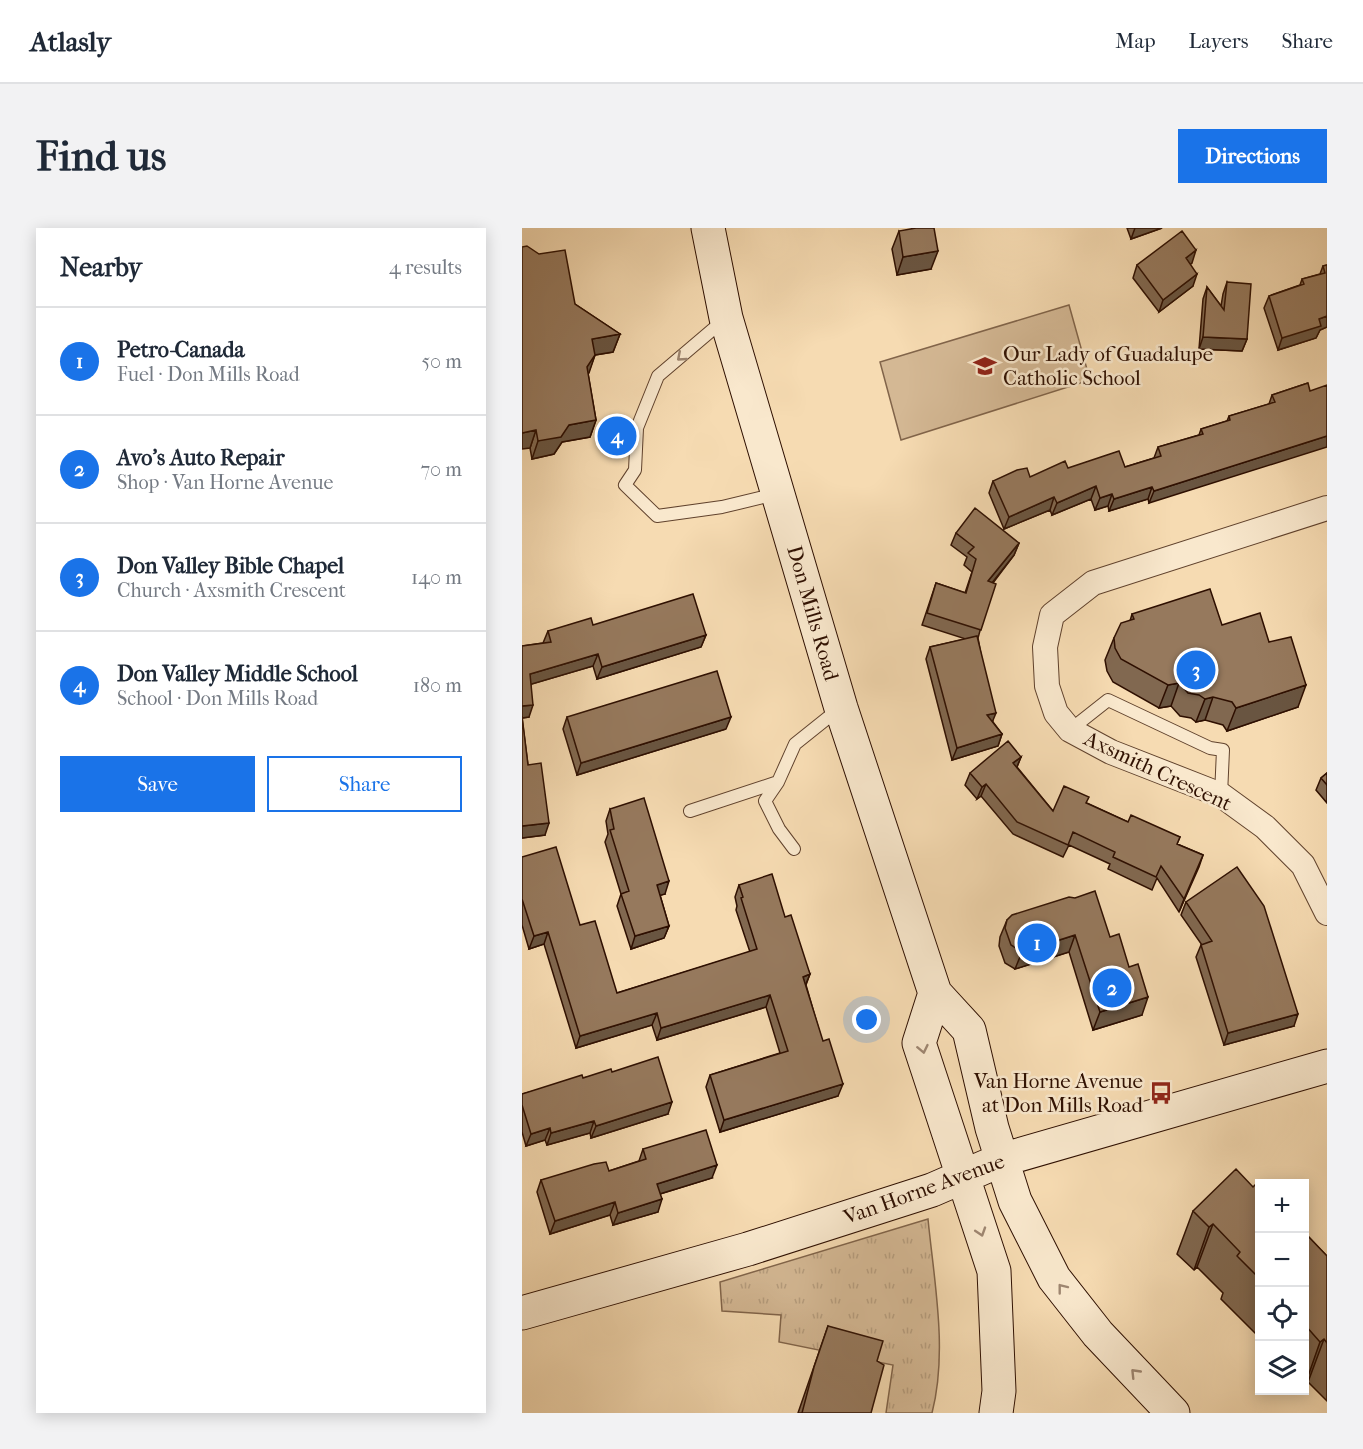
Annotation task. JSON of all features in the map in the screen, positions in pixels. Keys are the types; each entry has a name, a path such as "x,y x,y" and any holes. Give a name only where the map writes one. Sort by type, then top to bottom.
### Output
{"main road":[{"name":"Don Mills Road","path":"708,228 726,318 841,708 935,993 969,1030 1001,1160 1015,1201 1054,1278 1098,1334 1173,1413"},
{"path":"935,993 919,1042 965,1176 994,1272 999,1391 996,1413"},
{"name":"Van Horne Avenue","path":"522,1313 748,1249 932,1190 1001,1160 1327,1066"}],"street":[{"name":"Axsmith Crescent","path":"1327,508 1093,583 1052,615 1045,647 1047,686 1056,713 1070,730 1111,752 1221,795 1265,827 1303,865 1327,913"}],"lane":[{"path":"726,318 658,376 637,428 635,470 625,485 657,516 722,507 778,493"},
{"path":"1070,730 1108,699 1210,748 1223,750 1221,795"},
{"path":"794,849 779,829 765,801 778,782 795,744 841,708"},
{"path":"690,810 778,782"}],"green space":[{"path":"1069,305 1090,380 901,440 880,362"},
{"path":"928,1219 939,1341 937,1389 932,1413 886,1413 893,1365 779,1342 781,1315 722,1311 720,1282"}],"building":[{"path":"934,228 938,251 903,257 899,231"},
{"path":"1182,231 1196,250 1186,258 1197,274 1163,300 1137,265"},
{"path":"527,246 539,254 565,250 575,304 620,334 592,339 595,355 587,367 596,420 569,425 561,437 538,441 536,430 522,433 522,247"},
{"path":"1327,265 1327,316 1319,319 1321,326 1282,338 1269,296 1304,284 1302,279 1325,273 1323,266"},
{"path":"1227,282 1251,284 1247,339 1203,337 1207,287 1224,310"},
{"path":"1308,383 1310,391 1327,385 1327,436 1154,491 1152,487 1114,499 1112,494 1100,498 1096,486 1057,503 1054,497 1009,517 993,481 1017,470 1027,468 1030,477 1065,461 1068,468 1119,451 1125,467 1161,456 1158,447 1203,434 1201,429 1230,420 1229,416 1275,402 1272,395"},
{"path":"975,508 1019,543 988,581 996,584 981,630 927,613 936,583 966,593 976,559 968,553 974,547 956,533"},
{"path":"1210,589 1222,625 1260,613 1269,642 1291,637 1306,685 1236,708 1232,702 1213,697 1205,699 1188,693 1179,683 1168,685 1121,659 1115,648 1114,638 1121,623 1134,619 1132,614"},
{"path":"693,594 706,635 602,667 598,654 530,674 533,705 522,706 522,646 551,642 548,631 591,618 593,625"},
{"path":"977,636 996,713 987,715 1002,734 957,748 930,647"},
{"path":"717,671 731,717 581,763 567,717"},
{"path":"522,716 528,765 541,763 549,823 522,826"},
{"path":"1008,741 1021,757 1013,763 1053,811 1064,786 1089,797 1086,803 1128,822 1131,815 1180,837 1177,844 1203,855 1184,899 1161,866 1156,877 1113,857 1115,852 1073,832 1068,845 1017,822 986,784 982,787 970,773"},
{"path":"1327,773 1327,785 1321,778"},
{"path":"644,798 669,881 657,885 669,926 635,936 621,894 629,891 610,830 614,829 610,809"},
{"path":"556,847 580,925 595,921 617,993 757,949 739,885 772,874 785,917 791,915 810,974 803,977 823,1041 829,1039 843,1084 724,1120 710,1075 788,1051 770,995 661,1028 657,1013 580,1036 548,932 534,936 522,899 522,857"},
{"path":"1237,867 1264,906 1298,1014 1228,1033 1201,945 1212,941 1186,902"},
{"path":"1095,891 1110,937 1119,934 1129,967 1138,964 1148,997 1100,1012 1075,935 1022,952 1011,945 1005,928 1007,920 1012,915"},
{"path":"658,1057 672,1102 596,1126 594,1121 551,1133 550,1128 531,1134 522,1105 522,1094 582,1075 583,1078 611,1069 612,1072"},
{"path":"706,1130 717,1165 657,1184 662,1199 618,1213 615,1202 555,1221 541,1180 606,1162 609,1171 646,1159 643,1149"},
{"path":"1236,1169 1253,1187 1255,1185 1255,1274 1237,1256 1240,1252 1213,1224 1209,1227 1193,1211"},
{"path":"1309,1237 1327,1256 1327,1343 1324,1339 1320,1342 1309,1330"},
{"path":"828,1326 883,1341 877,1361 884,1365 871,1413 802,1413"}],"place":[{"name":"Our Lady of Guadalupe Catholic School","path":"985,366"},
{"name":"Don Valley Middle School","path":"617,436"},
{"name":"Don Valley Bible Chapel","path":"1196,670"},
{"name":"Petro-Canada","path":"1037,943"},
{"name":"Avo's Auto Repair","path":"1112,988"},
{"name":"Van Horne Avenue at Don Mills Road","path":"1161,1093"}]}
